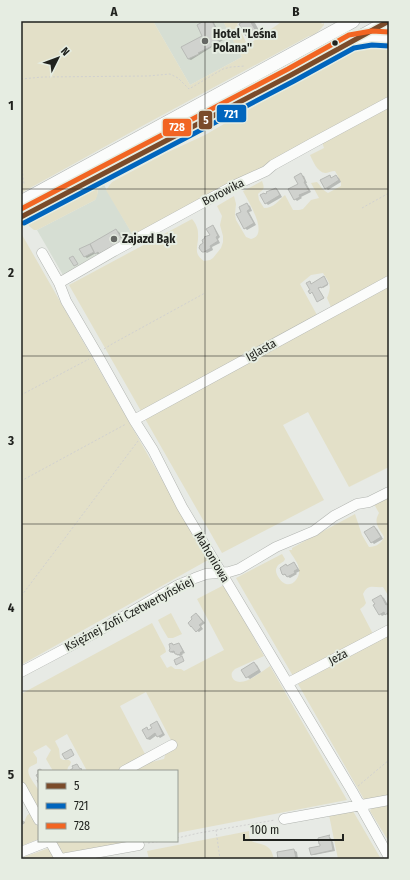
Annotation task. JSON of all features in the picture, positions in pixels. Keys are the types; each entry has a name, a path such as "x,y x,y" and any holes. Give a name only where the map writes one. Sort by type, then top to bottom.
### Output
{"main road":[{"path":"21,202 353,21"},
{"path":"21,217 389,21"},
{"path":"352,42 372,38 389,39"}],"street":[{"name":"Borowika","path":"59,283 236,184 266,170 389,102"},
{"name":"Mahoniowa","path":"42,253 59,283 66,301 98,354 134,420 153,450 182,507 352,791 359,806 389,857"},
{"name":"Iglasta","path":"134,420 389,281"},
{"name":"Księżnej Zofii Czetwertyńskiej","path":"21,672 93,634 178,585 206,574 229,572 239,569 276,547 314,531 334,516 357,504 369,502 389,492"},
{"name":"Jeża","path":"288,684 389,630"},
{"path":"126,770 172,745"},
{"path":"21,787 38,818"},
{"path":"284,818 389,800"},
{"path":"21,852 47,842"},
{"path":"51,842 61,859 139,845"}],"path":[{"path":"21,79 43,77 148,76 170,74 178,78 189,89 223,69 245,66"},
{"path":"21,166 24,184"},
{"path":"362,208 389,193"},
{"path":"21,395 98,354 112,344 205,293"},
{"path":"21,481 134,420"},
{"path":"21,620 22,595 143,434"},
{"path":"352,791 389,760"},
{"path":"178,838 284,818"},
{"path":"216,830 220,859"},
{"path":"139,845 156,842"}],"shaded area":[{"path":"21,21 153,21 190,85 242,57 239,51 282,21 322,21 322,24 324,23 324,25 313,35 144,125 21,193"},
{"path":"153,21 223,21 242,57 190,85"},
{"path":"223,21 241,21 237,24 246,42 237,48"},
{"path":"368,44 389,44 389,100 134,237 106,190 112,182 166,153 205,135 272,96"},
{"path":"389,107 389,276 331,307 327,298 330,285 323,273 311,275 300,284 317,315 141,411 69,285 192,219 198,230 198,255 204,261 210,260 221,248 223,242 220,225 222,216 217,206 234,196 236,204 236,220 246,237 251,239 256,236 258,225 253,210 243,191 262,181 263,189 258,194 259,200 264,208 278,202 285,195 293,210 303,209 311,200 319,198 311,183 317,182 328,193 341,186 341,182 335,171 325,173 320,171 310,155 324,148 322,142"},
{"path":"96,185 98,192 95,200 37,230 34,230 29,226 29,221"},
{"path":"104,185 134,237 63,275 37,230 95,200 98,189"},
{"path":"21,233 208,560 21,665"},
{"path":"389,285 389,467 349,487 308,412 283,425 324,500 222,553 144,417"},
{"path":"389,496 389,597 383,587 369,587 363,594 366,603 360,609 373,634 293,676 236,578 282,554 285,559 279,564 276,572 280,580 284,583 292,584 297,578 299,567 289,550 292,550 292,548 355,514 362,535 369,547 380,543 384,537 377,525 377,517 379,513 374,504"},
{"path":"224,585 264,656 235,669 232,673 232,677 235,681 245,681 251,679 270,666 347,800 178,833 178,770 129,770 135,766 164,759 172,742 146,692 120,706 146,756 121,770 86,770 67,734 55,741 59,749 60,758 71,762 67,770 52,770 46,759 51,750 46,745 33,752 37,758 37,763 30,767 28,771 38,790 38,810 21,779 21,694 152,623 165,648 166,652 160,656 167,668 171,666 175,669 181,669 184,671 224,650 197,599"},
{"path":"171,613 182,634 173,638 168,638 158,620"},
{"path":"389,635 389,796 365,801 298,684"},
{"path":"389,804 389,842 370,811 372,807"},
{"path":"353,811 381,859 338,859 329,815"},
{"path":"31,814 38,827 38,839 21,846 21,828 24,825 26,817"},
{"path":"249,831 251,841 264,845 268,848 272,852 274,859 149,859 147,851"},
{"path":"56,842 130,842 62,855"},
{"path":"49,848 54,859 21,859 21,858"}],"building":[{"name":"Hotel \"Leśna Polana\"","path":"204,21 212,21 221,39 211,45 212,46 198,53 199,54 188,59 181,47 202,36 197,25"},
{"path":"244,21 250,21 256,31 246,36 239,24"},
{"path":"301,173 309,191 299,195 300,197 294,200 288,189 298,184 294,177"},
{"path":"330,175 331,178 336,175 339,180 325,189 320,180"},
{"path":"276,188 280,195 265,204 260,195"},
{"path":"247,203 250,209 247,211 254,223 244,229 236,214 241,212 239,207"},
{"path":"213,225 218,236 216,237 218,241 210,246 211,248 202,252 199,248 203,243 202,240 205,238 204,237 210,235 206,229"},
{"path":"116,229 123,241 99,254 98,252 95,254 90,244"},
{"path":"90,244 94,252 84,257 79,249"},
{"path":"73,256 78,264 74,266 69,258"},
{"path":"324,276 328,284 318,288 324,298 317,302 312,292 310,294 308,291 310,290 306,283 310,281 311,284"},
{"path":"374,526 381,537 371,543 364,532"},
{"path":"294,562 298,569 294,571 295,573 287,577 285,574 283,575 280,568 286,564 287,566"},
{"path":"381,595 386,605 389,605 389,612 385,615 384,612 379,615 373,605 375,604 372,600"},
{"path":"196,613 203,622 199,625 201,627 196,632 188,623 192,619 191,617"},
{"path":"172,643 173,645 179,643 183,651 180,653 181,654 177,655 174,651 170,652 169,644"},
{"path":"182,656 184,661 176,665 174,660"},
{"path":"254,662 259,670 246,678 241,670"},
{"path":"157,721 163,734 157,737 155,733 147,739 142,730 147,727 148,730 152,728 150,725"},
{"path":"71,749 74,755 65,759 62,754"},
{"path":"77,764 82,770 70,770 73,768 72,766"},
{"path":"330,835 333,850 311,855 309,848 320,846 318,838"},
{"path":"294,849 296,858 278,859 277,852"}],"transit line":[{"name":"5","path":"21,217 291,75 389,21"},
{"name":"728","path":"21,209 288,69 349,35 372,31 389,32"},
{"name":"721","path":"24,223 354,48 372,45 389,46"}],"place":[{"name":"Hotel \"Leśna Polana\"","path":"205,41"},
{"name":"Zajazd Bąk","path":"114,239"}]}
